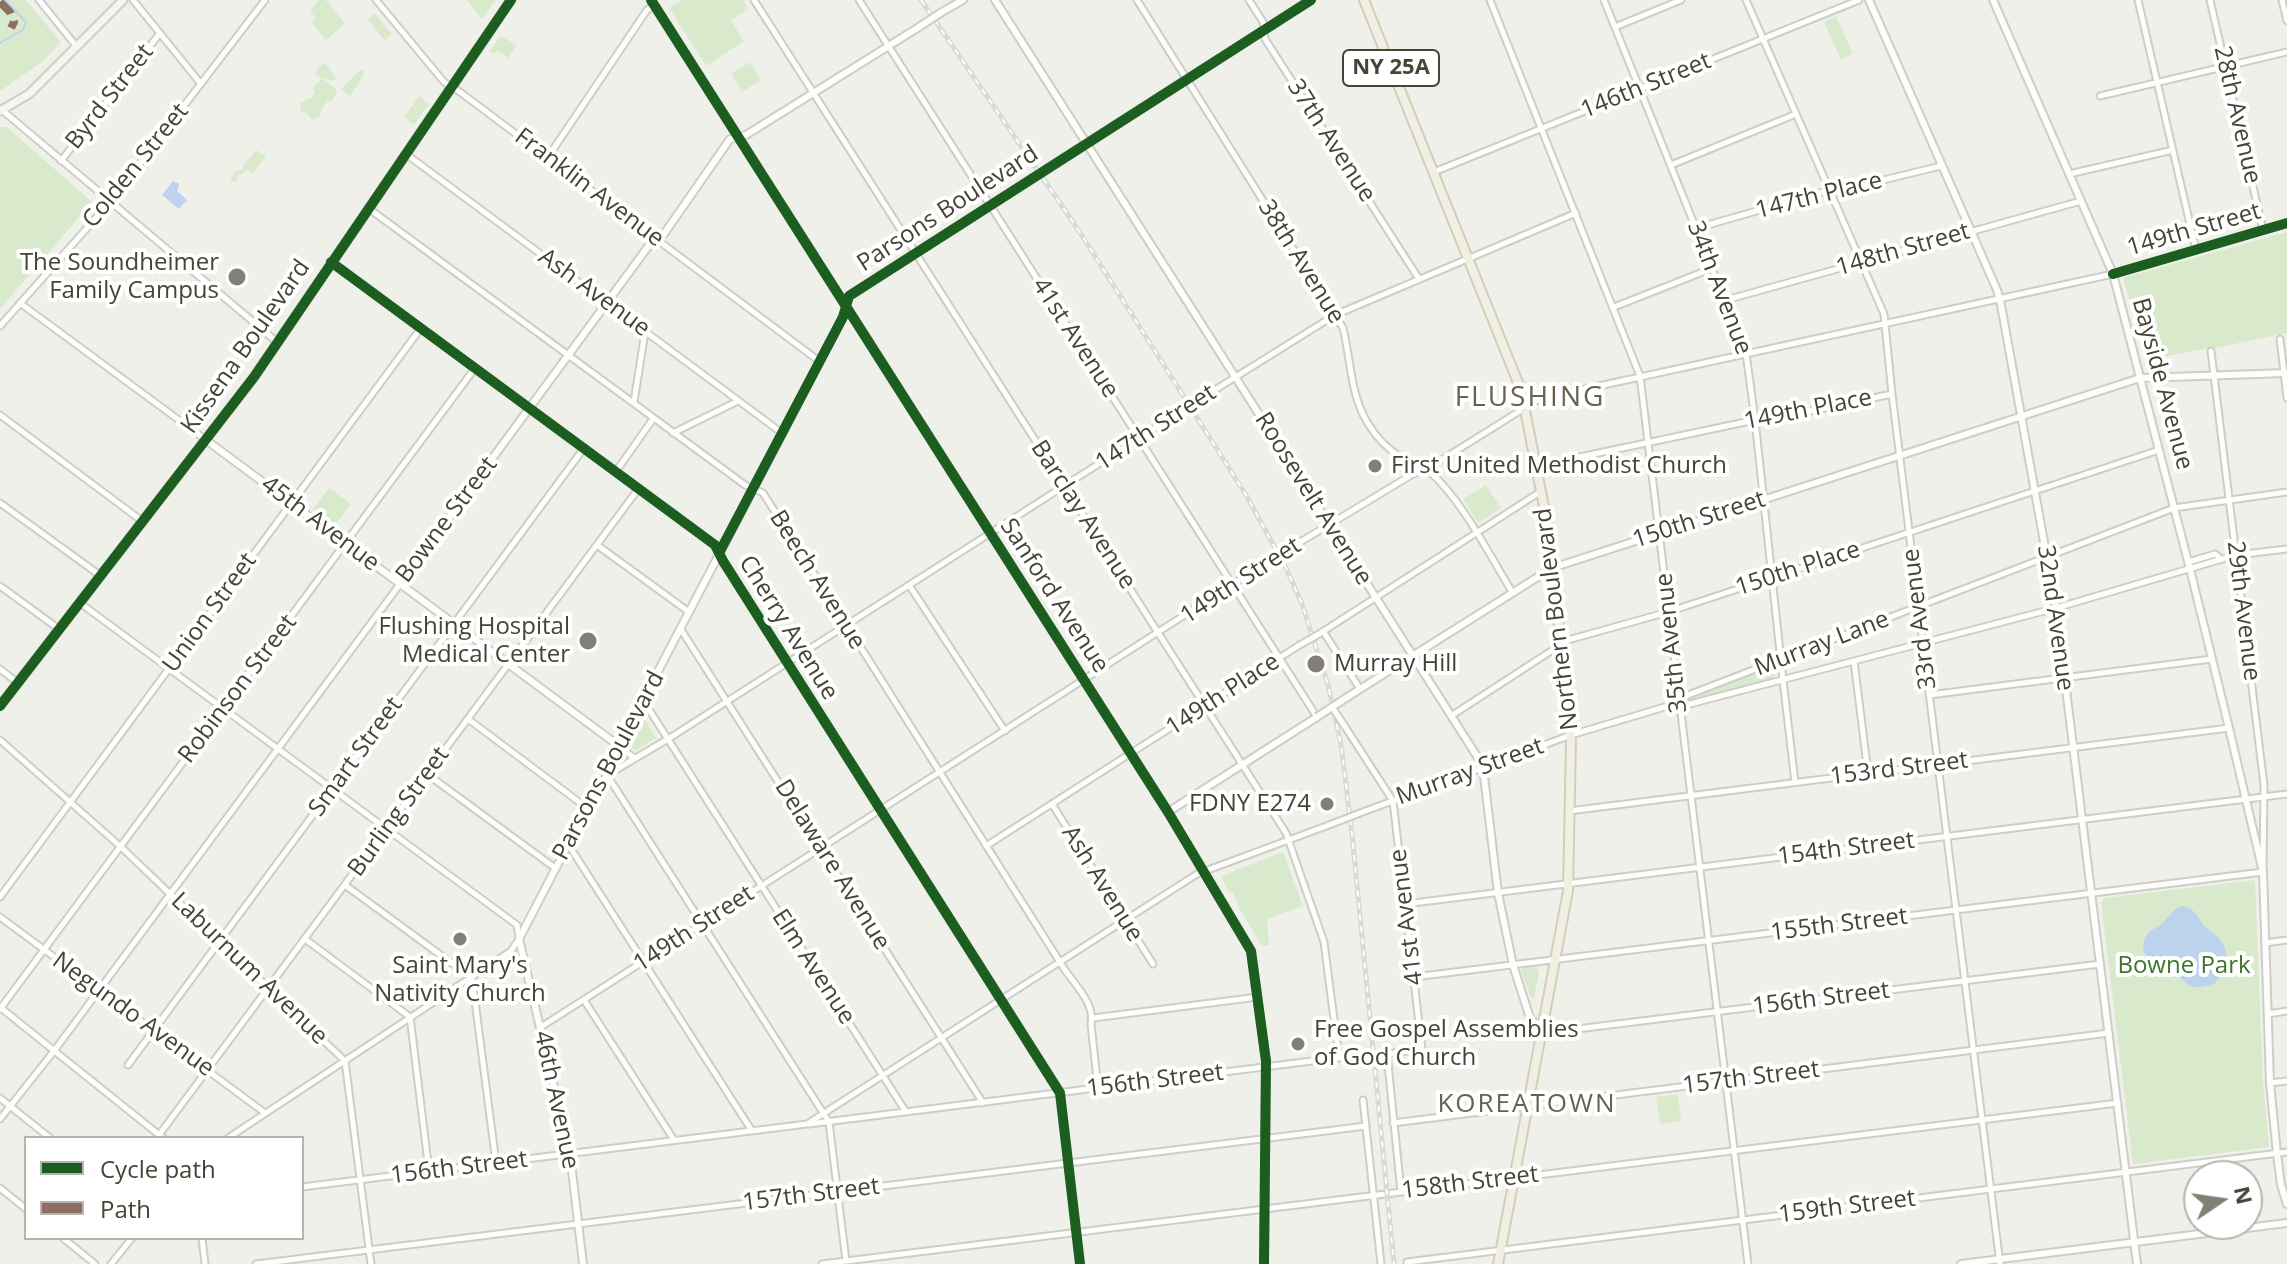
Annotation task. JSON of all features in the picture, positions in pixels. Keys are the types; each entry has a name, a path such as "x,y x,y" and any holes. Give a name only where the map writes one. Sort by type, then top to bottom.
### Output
{"main road":[{"path":"1,110 29,94 123,0"},
{"name":"Kissena Boulevard","path":"0,706 206,440 277,342 511,0"},
{"name":"Northern Boulevard","path":"1364,0 1521,390 1541,492 1571,735 1569,884 1498,1264"}],"street":[{"path":"39,0 77,47"},
{"path":"133,0 201,84"},
{"name":"Colden Street","path":"0,326 111,201 265,0"},
{"name":"Franklin Avenue","path":"376,0 444,82 819,361"},
{"path":"548,157 647,10 653,2 661,0"},
{"name":"Barclay Avenue","path":"754,0 1286,833 1324,942 1339,1058"},
{"name":"41st Avenue","path":"859,0 1317,717"},
{"name":"Bowne Street","path":"0,1119 171,894 650,244 677,216 730,139 746,135 963,0"},
{"name":"Roosevelt Avenue","path":"995,0 1482,768 1498,893 1513,965 1530,1018 1542,1031"},
{"name":"38th Avenue","path":"1137,0 1343,328 1355,395 1366,421 1389,449 1427,469 1457,504 1512,592"},
{"name":"37th Avenue","path":"1249,0 1263,22 1265,39 1419,279"},
{"name":"Parsons Boulevard","path":"231,1136 511,951 607,775 619,746 843,317 849,296 1311,0"},
{"name":"35th Avenue","path":"1490,0 1640,376 1748,1264"},
{"name":"34th Avenue","path":"1604,0 1746,353 1795,782"},
{"path":"1615,27 1681,0"},
{"name":"33rd Avenue","path":"1746,0 1884,314 2000,1262"},
{"name":"146th Street","path":"1433,172 1859,0"},
{"name":"32nd Avenue","path":"1869,0 1999,298 2056,608 2137,1264"},
{"name":"Bayside Avenue","path":"1993,0 2113,274 2189,565 2263,872 2265,943"},
{"path":"2138,0 2196,250"},
{"name":"28th Avenue","path":"2210,0 2263,230"},
{"path":"2282,0 2287,21"},
{"name":"Sanford Avenue","path":"653,2 1168,812 1251,951 1266,1067 1264,1264"},
{"name":"Byrd Street","path":"61,161 160,33"},
{"path":"2100,96 2287,52"},
{"path":"1,110 277,342"},
{"path":"1671,165 1796,114"},
{"path":"2069,174 2173,150"},
{"name":"Ash Avenue","path":"406,154 782,433"},
{"name":"147th Place","path":"1697,228 1823,192 1941,166"},
{"name":"148th Street","path":"1726,300 2081,201"},
{"name":"Beech Avenue","path":"368,208 653,419 745,485 763,493 1089,1005 1098,1088"},
{"name":"147th Street","path":"607,775 1335,315 1576,213"},
{"name":"149th Street","path":"541,1027 1266,563 1539,399 2113,274 2287,223"},
{"name":"Cherry Avenue","path":"331,262 715,545 786,663 1060,1093"},
{"path":"1614,307 1713,268"},
{"name":"45th Avenue","path":"20,303 619,746"},
{"name":"Union Street","path":"0,897 421,328"},
{"path":"634,402 645,331"},
{"path":"2280,339 2287,398"},
{"name":"29th Avenue","path":"2211,351 2264,797 2263,872"},
{"name":"Robinson Street","path":"0,1008 475,368"},
{"name":"150th Street","path":"1168,812 1552,568 2140,378 2286,373"},
{"name":"149th Place","path":"1536,466 1892,394"},
{"path":"673,433 738,401"},
{"path":"0,415 142,521"},
{"path":"617,471 653,419"},
{"name":"Smart Street","path":"128,1065 584,448"},
{"name":"150th Place","path":"1451,716 1573,638 1668,612 2159,450"},
{"name":"Burling Street","path":"162,1136 639,488"},
{"name":"149th Place","path":"986,846 1541,492"},
{"name":"Murray Lane","path":"1678,703 1688,695 2174,508 2287,492"},
{"path":"0,503 101,576"},
{"path":"597,545 689,612"},
{"name":"Murray Street","path":"823,1113 1204,871 1571,735 1678,703 1690,704 2056,608 2215,554 2222,559 2287,549"},
{"path":"909,585 1005,731"},
{"path":"0,586 59,629"},
{"path":"80,603 517,925 519,939"},
{"name":"Delaware Avenue","path":"680,628 983,1103"},
{"path":"1321,632 1360,689"},
{"path":"1929,695 2212,659"},
{"path":"1854,661 1868,773"},
{"path":"0,669 18,683"},
{"name":"Elm Avenue","path":"643,700 906,1112"},
{"name":"41st Avenue","path":"1332,707 1393,801 1422,1049 1387,1054 1393,1123"},
{"path":"468,719 587,808"},
{"name":"153rd Street","path":"1569,811 2229,728"},
{"name":"Laburnum Avenue","path":"0,740 121,847 345,1061 371,1264"},
{"path":"619,746 634,758"},
{"path":"427,774 555,868"},
{"path":"607,775 829,1122 846,1263"},
{"name":"154th Street","path":"1405,904 2287,794"},
{"name":"Ash Avenue","path":"1052,804 1153,964"},
{"path":"568,844 752,1131"},
{"name":"155th Street","path":"1414,977 2263,872"},
{"path":"345,885 472,978 496,1163"},
{"name":"Negundo Avenue","path":"0,917 265,1113"},
{"path":"305,939 410,1017 429,1171"},
{"name":"46th Avenue","path":"519,939 570,1154 583,1264"},
{"path":"2287,940 2265,943 2270,1083 2281,1185 2287,1204"},
{"name":"156th Street","path":"1542,1031 2100,964"},
{"path":"1092,1018 1258,997"},
{"path":"584,1000 674,1141"},
{"path":"0,1008 160,1136"},
{"path":"2268,1014 2287,1011"},
{"name":"157th Street","path":"1393,1123 2109,1033"},
{"name":"156th Street","path":"304,1187 1360,1055"},
{"path":"2270,1083 2287,1081"},
{"path":"1060,1093 1080,1264"},
{"path":"0,1098 48,1136"},
{"path":"1363,1100 1381,1264"},
{"name":"158th Street","path":"822,1264 2118,1103"},
{"name":"156th Street","path":"807,1124 823,1113"},
{"path":"1393,1123 1401,1192"},
{"name":"157th Street","path":"256,1264 1366,1126"},
{"name":"159th Street","path":"1407,1263 2287,1152"},
{"path":"0,1188 24,1207"},
{"path":"1961,1264 2000,1262 2287,1223"},
{"path":"65,1240 95,1264"},
{"path":"111,1264 130,1240"},
{"path":"202,1240 205,1264"}],"green space":[{"path":"0,0 26,0 61,42 42,62 0,91"},
{"path":"319,0 326,0 345,24 326,40 311,22 316,18 310,11"},
{"path":"467,0 496,0 482,19"},
{"path":"682,0 743,0 748,9 731,21 744,41 706,66 669,8"},
{"path":"375,13 392,34 385,41 368,19"},
{"path":"1836,16 1853,54 1841,60 1824,22"},
{"path":"501,36 517,45 508,58 497,50 494,54 489,51"},
{"path":"325,62 336,78 334,81 314,73"},
{"path":"750,62 761,80 742,92 731,74"},
{"path":"361,69 365,72 350,97 341,89"},
{"path":"322,78 337,93 322,108 320,117 312,120 307,113 301,112 300,102 311,98 315,93 313,88"},
{"path":"421,97 429,104 414,125 404,117"},
{"path":"0,127 7,127 92,202 0,309"},
{"path":"256,150 266,157 252,174 246,169 237,176 236,182 230,180 234,172 244,168"},
{"path":"2287,232 2287,333 2147,360 2123,278"},
{"path":"1486,485 1501,508 1478,523 1463,499"},
{"path":"329,488 351,504 334,526 313,509"},
{"path":"1773,668 1772,679 1689,700 1690,696"},
{"path":"644,718 656,738 635,751 630,745"},
{"path":"1283,852 1303,906 1267,919 1269,945 1262,946 1221,876"},
{"name":"Bowne Park","path":"2255,880 2263,1080 2269,1147 2133,1164 2101,903 2104,898"},
{"path":"1535,966 1539,972 1533,1004 1521,970"},
{"path":"1678,1094 1681,1121 1660,1124 1656,1097"}],"water":[{"path":"173,181 179,184 177,191 187,200 179,209 162,195"},
{"path":"2183,906 2194,912 2224,948 2225,967 2214,984 2192,986 2152,960 2144,951 2147,935 2174,910"}],"waterway":[{"path":"5,0 26,22 23,30 5,40"}],"railway":[{"path":"921,0 1079,231 1246,495 1302,604 1328,685 1341,744 1394,1264"}],"marked path":[{"path":"0,2 10,12 14,22 11,28"}],"cycle path":[{"path":"0,706 254,377 511,0"},
{"path":"651,0 1168,812 1251,951 1266,1061 1264,1264"},
{"path":"719,553 843,317 849,296 1311,0"},
{"path":"2113,274 2287,223"},
{"path":"331,262 715,545 1060,1093 1080,1264"}],"place":[{"name":"The Soundheimer Family Campus","path":"237,277"},
{"name":"First United Methodist Church","path":"1375,466"},
{"name":"Flushing Hospital Medical Center","path":"588,641"},
{"name":"Murray Hill","path":"1316,664"},
{"name":"FDNY E274","path":"1327,804"},
{"name":"Saint Mary's Nativity Church","path":"460,939"},
{"name":"Free Gospel Assemblies of God Church","path":"1298,1044"}],"district":[{"name":"FLUSHING","path":"1530,398"},
{"name":"KOREATOWN","path":"1527,1105"}]}
